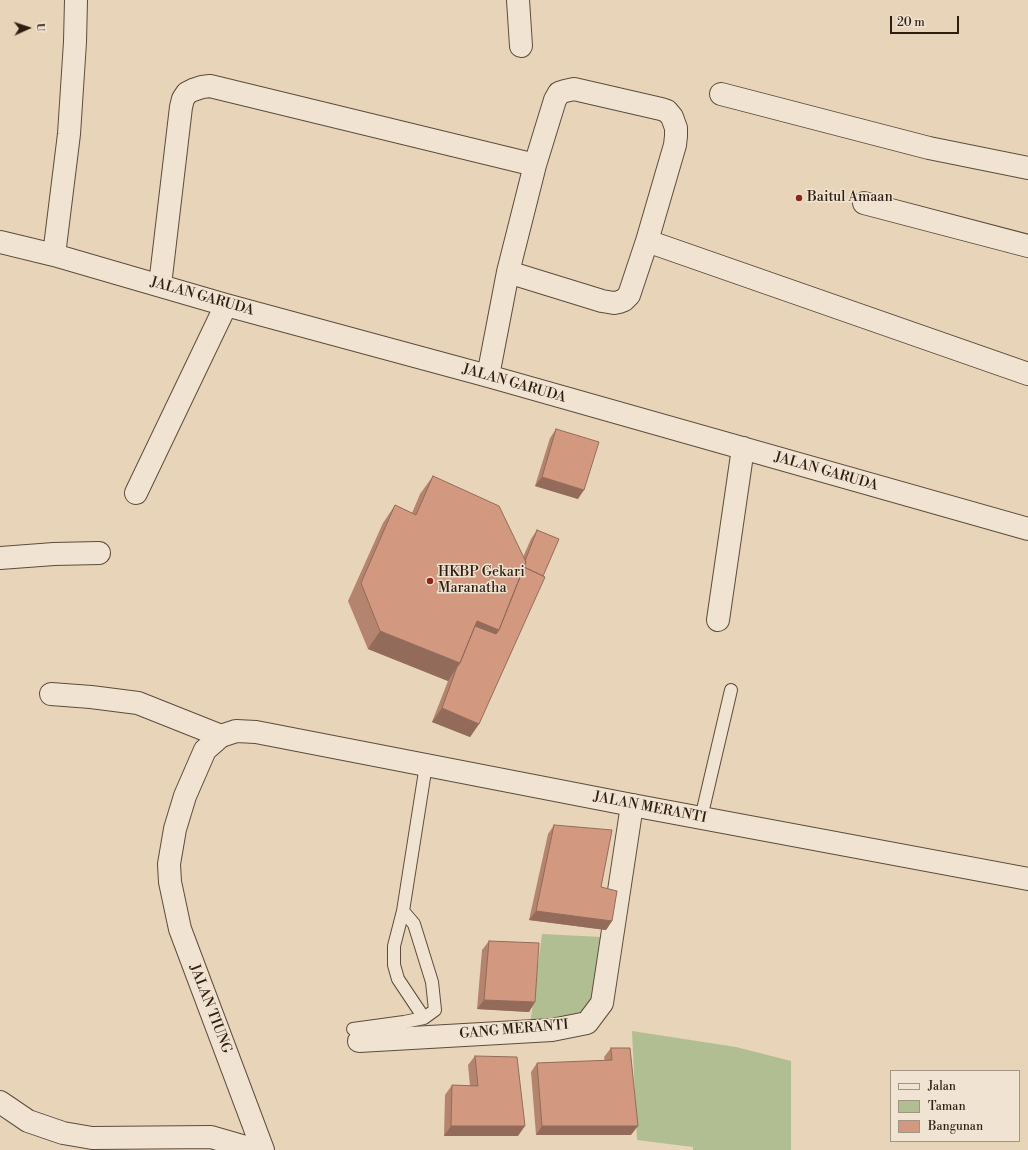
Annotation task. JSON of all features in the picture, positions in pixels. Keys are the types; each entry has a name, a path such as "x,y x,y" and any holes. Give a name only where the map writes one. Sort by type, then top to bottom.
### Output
{"street":[{"path":"54,255 69,134 76,0"},
{"path":"518,0 521,46"},
{"path":"160,285 181,107 187,93 202,87 210,86 535,165"},
{"path":"488,376 508,272 535,165 554,100 559,93 574,89 661,109 666,111 672,117 676,128 675,145 647,241 629,295 624,300 614,303 598,300 508,272"},
{"path":"721,94 929,148 1028,168"},
{"path":"864,203 1028,246"},
{"path":"647,241 1028,374"},
{"name":"JALAN GARUDA","path":"0,242 54,255 226,305 488,376 1028,529"},
{"path":"136,493 226,305"},
{"path":"718,620 743,448"},
{"path":"0,558 54,554 98,553"},
{"path":"51,694 138,703 222,736"},
{"name":"JALAN MERANTI","path":"222,736 236,731 256,732 632,805 1028,879"},
{"name":"JALAN TIUNG","path":"222,736 205,750 185,796 175,829 169,864 170,882 180,929 263,1150"},
{"name":"GANG MERANTI","path":"363,1034 552,1030 587,1023 602,1003 632,805"},
{"path":"0,1102 28,1121 63,1133 92,1138 211,1137 256,1150"}],"lane":[{"path":"701,818 730,690"},
{"path":"424,1018 398,979 394,965 394,946 403,911 426,765"},
{"path":"363,1034 404,1022 424,1018 435,1010 432,982 414,924 403,911"}],"green space":[{"path":"542,934 601,937 594,1004 580,1016 530,1026"},
{"path":"632,1031 736,1047 791,1061 791,1150 693,1150 693,1147 637,1140"}],"building":[{"path":"556,429 599,442 584,490 542,477"},
{"path":"433,476 499,506 526,562 499,630 477,621 460,663 380,631 361,583 395,505 416,515"},
{"path":"537,530 559,539 543,576 524,567"},
{"path":"524,567 545,577 479,724 442,708 457,667 475,626 496,634 499,630"},
{"path":"554,825 612,830 601,887 617,891 612,921 536,911"},
{"path":"489,941 539,943 535,1002 484,1000"},
{"path":"611,1048 630,1048 638,1126 542,1126 537,1063 612,1060"},
{"path":"475,1056 517,1057 525,1126 451,1126 452,1085 478,1086"}],"place":[{"name":"Baitul Amaan","path":"799,198"},
{"name":"HKBP Gekari Maranatha","path":"430,581"}]}
